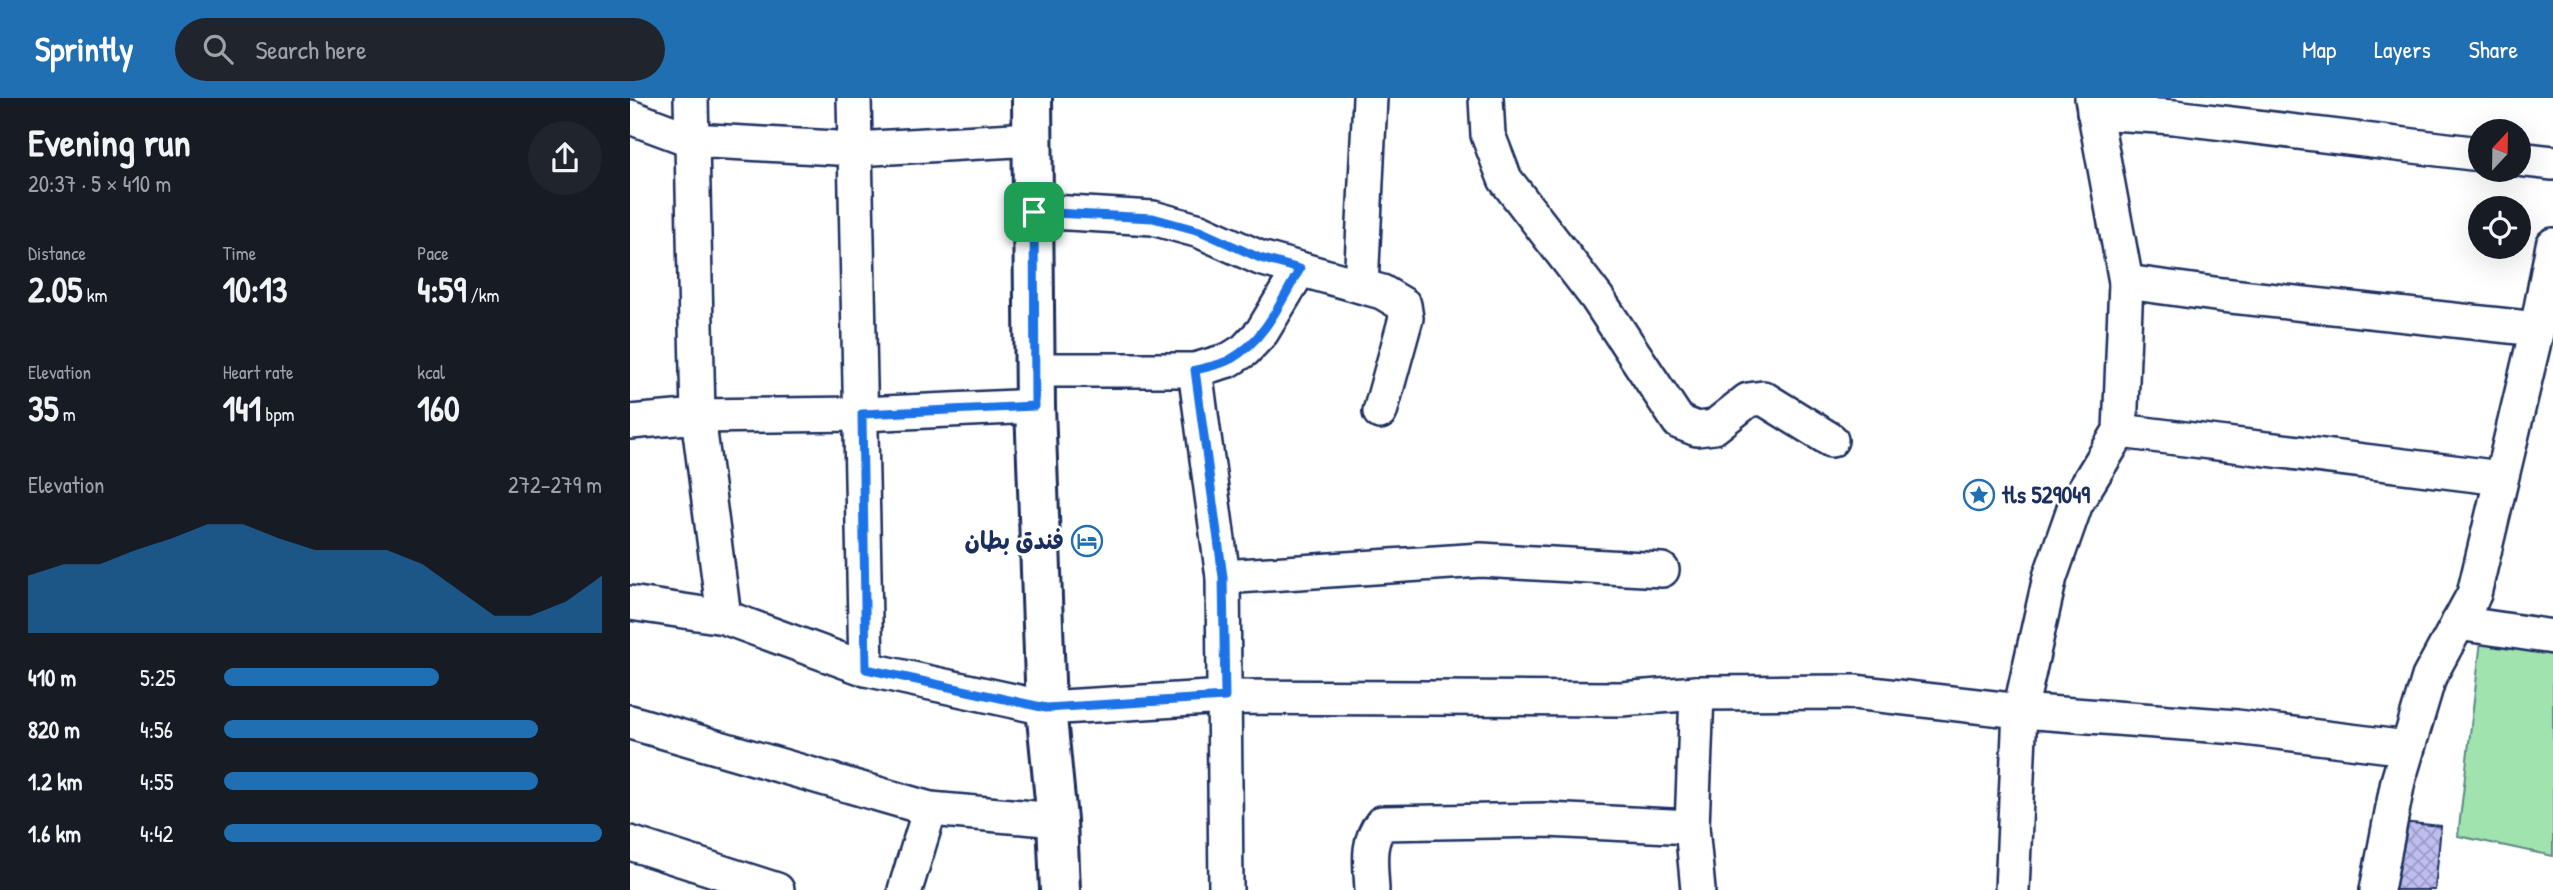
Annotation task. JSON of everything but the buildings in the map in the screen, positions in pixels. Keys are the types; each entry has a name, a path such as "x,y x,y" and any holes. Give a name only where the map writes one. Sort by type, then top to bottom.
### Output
{"main road":[{"path":"1032,98 1035,388 1046,708 1057,820 1060,890"}],"street":[{"path":"691,98 698,416 724,617"},
{"path":"854,98 866,669"},
{"path":"1360,286 1370,98"},
{"path":"1486,98 1488,135 1505,179 1597,298 1679,422 1697,429 1714,426 1748,400 1763,398 1831,440"},
{"path":"2012,890 2021,711 2050,577 2076,502 2120,431 2126,282 2093,105 2468,153"},
{"path":"630,117 692,140 855,149 1033,139"},
{"path":"2531,160 2553,163"},
{"path":"1034,212 1153,218 1200,231 1260,258 1382,292 1404,305 1406,318 1380,412"},
{"path":"2376,890 2407,748 2429,677 2474,594 2537,329 2553,245"},
{"path":"630,422 698,416 862,414 1035,388 1195,370 1229,360 1245,350 1262,332 1300,269"},
{"path":"2126,282 2537,329"},
{"path":"1195,370 1223,577 1226,890"},
{"path":"2120,431 2501,478"},
{"path":"1223,577 1481,560 1662,570"},
{"path":"630,603 724,617 866,669 1046,708 1225,697 1621,699 1697,693 1854,692 2021,711 2237,727 2407,748"},
{"path":"2458,623 2553,637"},
{"path":"1697,693 1692,827 1698,890"},
{"path":"630,722 930,809 1057,820"},
{"path":"905,890 930,809"},
{"path":"1372,890 1371,845 1374,833 1382,823 1547,820 1692,827"},
{"path":"630,843 777,890"}],"green space":[{"path":"2484,615 2553,631 2553,856 2458,836"}],"place":[{"name":"tls 529049","path":"1979,495"},
{"name":"فندق بطان","path":"1087,541"}],"route":[{"path":"1034,212 1153,218 1200,231 1260,258 1300,269 1262,332 1245,350 1229,360 1195,370 1223,577 1225,697 1046,708 866,669 862,414 1035,406 1034,212"}]}
